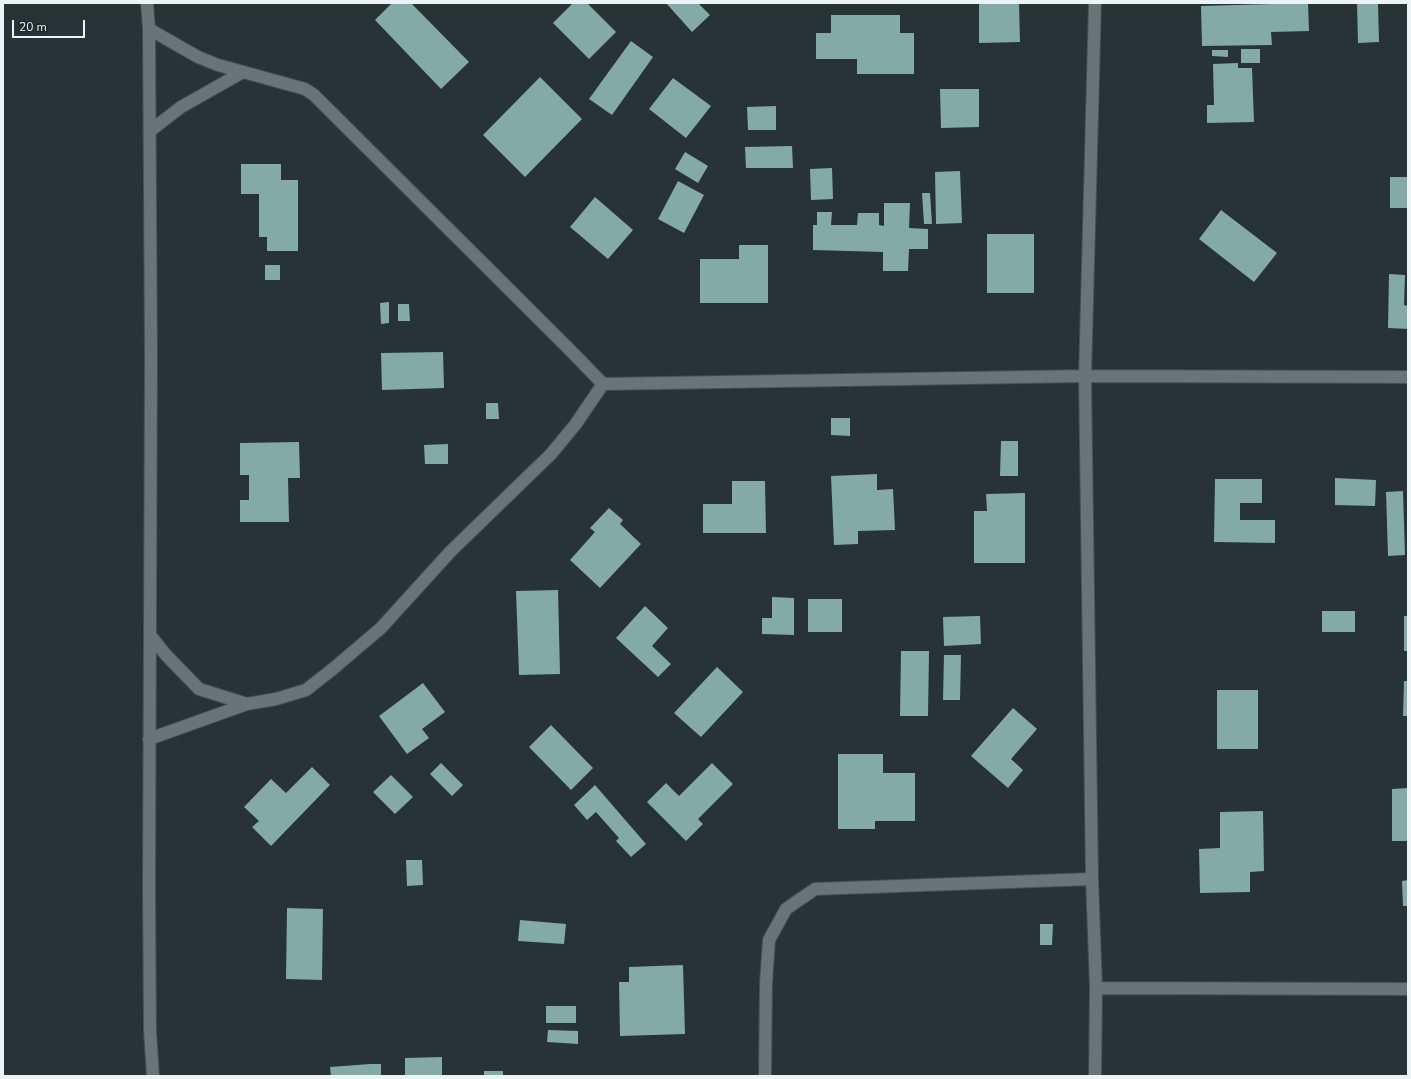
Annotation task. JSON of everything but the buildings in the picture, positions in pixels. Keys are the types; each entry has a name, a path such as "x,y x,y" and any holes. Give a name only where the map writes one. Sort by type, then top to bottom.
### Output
{"street":[{"path":"147,3 149,29 151,374 149,739 150,1031 153,1076"},
{"path":"1095,3 1085,376 1092,879 1096,988 1095,1076"},
{"path":"149,29 198,57 218,65 305,89 314,95 603,384 1085,376 1408,377"},
{"path":"150,131 181,107 243,72"},
{"path":"149,739 247,704 276,699 306,690 380,628 450,552 551,454 575,425 603,384"},
{"path":"150,635 166,655 199,689 247,704"},
{"path":"765,1076 766,984 769,940 786,909 815,889 1092,879"},
{"path":"1096,988 1408,989"}]}
